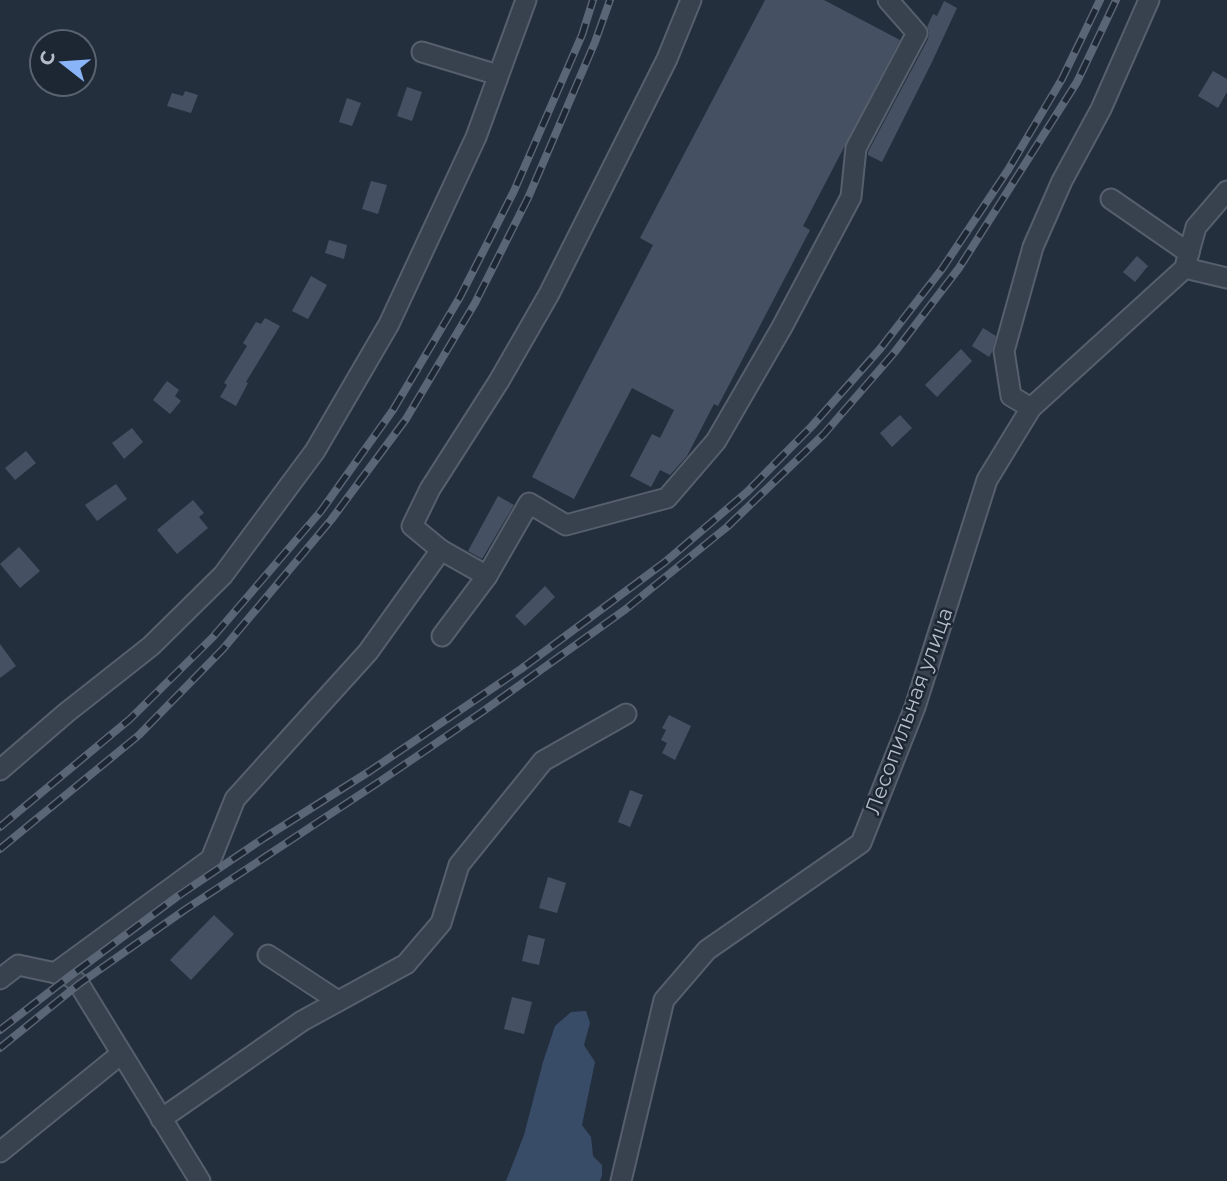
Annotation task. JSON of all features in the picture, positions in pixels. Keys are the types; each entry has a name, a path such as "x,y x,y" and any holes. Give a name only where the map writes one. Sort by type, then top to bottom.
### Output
{"street":[{"path":"0,770 66,713 151,646 223,575 315,451 389,324 475,137 526,0"},
{"path":"487,576 440,550 412,526 430,489 499,381 548,294 667,59 691,0"},
{"path":"442,636 487,576 529,503 566,525 667,498 716,441 782,327 850,197 856,148 917,33 888,0"},
{"path":"1031,408 1011,396 1004,351 1034,247 1062,181 1101,109 1150,0"},
{"path":"422,52 498,75"},
{"path":"1187,260 1196,227 1227,191"},
{"path":"1111,200 1187,260 1227,278"},
{"name":"Лесопильная улица","path":"621,1181 664,1000 707,950 861,843 915,707 987,480 1031,408 1187,260"},
{"path":"55,973 212,859 235,799 368,652 440,550"},
{"path":"161,1119 302,1021 406,964 441,923 459,865 543,761 626,714"},
{"path":"268,955 338,1001"},
{"path":"0,979 18,965 70,976 79,984 200,1181"},
{"path":"0,1152 121,1054"}],"water":[{"path":"586,1011 590,1023 584,1045 595,1062 582,1125 591,1137 593,1156 602,1165 600,1181 506,1181 524,1135 555,1026 571,1012"}],"building":[{"path":"765,0 824,0 900,40 803,226 810,230 718,406 714,404 687,456 670,475 660,470 651,487 630,476 652,434 660,438 674,410 632,388 574,499 532,477 653,245 640,238"},
{"path":"944,1 957,8 882,162 868,155 868,152 928,39 927,27 933,14 937,16"},
{"path":"1213,71 1227,79 1227,92 1218,108 1198,96"},
{"path":"407,87 422,92 412,121 397,116"},
{"path":"185,91 198,95 191,113 167,106 172,93 183,96"},
{"path":"347,98 361,103 352,126 339,122"},
{"path":"371,181 387,185 378,214 362,209"},
{"path":"329,240 347,245 344,259 325,253"},
{"path":"1137,256 1148,266 1135,282 1123,272"},
{"path":"311,276 327,285 308,319 292,311"},
{"path":"265,318 280,326 246,382 248,383 236,406 220,397 227,385 224,383 247,346 243,343 256,322 261,324"},
{"path":"983,328 996,336 989,357 972,346"},
{"path":"961,349 972,361 937,397 925,385"},
{"path":"167,381 179,390 175,396 181,401 170,414 153,400"},
{"path":"900,415 912,428 892,447 880,433"},
{"path":"132,428 143,442 124,459 112,443"},
{"path":"26,451 36,463 15,480 5,468"},
{"path":"116,484 127,499 97,521 85,505"},
{"path":"498,496 514,505 482,559 468,551"},
{"path":"193,500 204,513 199,517 208,528 177,554 157,530"},
{"path":"19,547 40,571 20,588 0,564"},
{"path":"545,586 555,597 525,626 515,616"},
{"path":"0,644 16,666 0,678"},
{"path":"669,715 691,726 675,760 662,753 667,743 661,740 666,730 662,728"},
{"path":"630,790 643,795 630,827 618,822"},
{"path":"548,877 566,883 557,913 539,908"},
{"path":"214,915 234,934 191,980 170,960"},
{"path":"528,935 545,939 539,965 522,961"},
{"path":"512,997 532,1002 524,1034 504,1029"}],"railway":[{"path":"0,827 130,719 213,637 321,511 393,410 460,297 514,191 582,35 593,0"},
{"path":"0,849 139,735 223,649 331,520 406,419 475,303 528,198 595,42 610,0"},
{"path":"0,1030 178,896 521,669 665,562 747,492 812,426 880,349 942,269 1008,170 1062,79 1100,0"},
{"path":"0,1048 79,984 186,909 482,712 626,609 727,527 824,434 894,353 959,268 1077,82 1116,0"}]}
